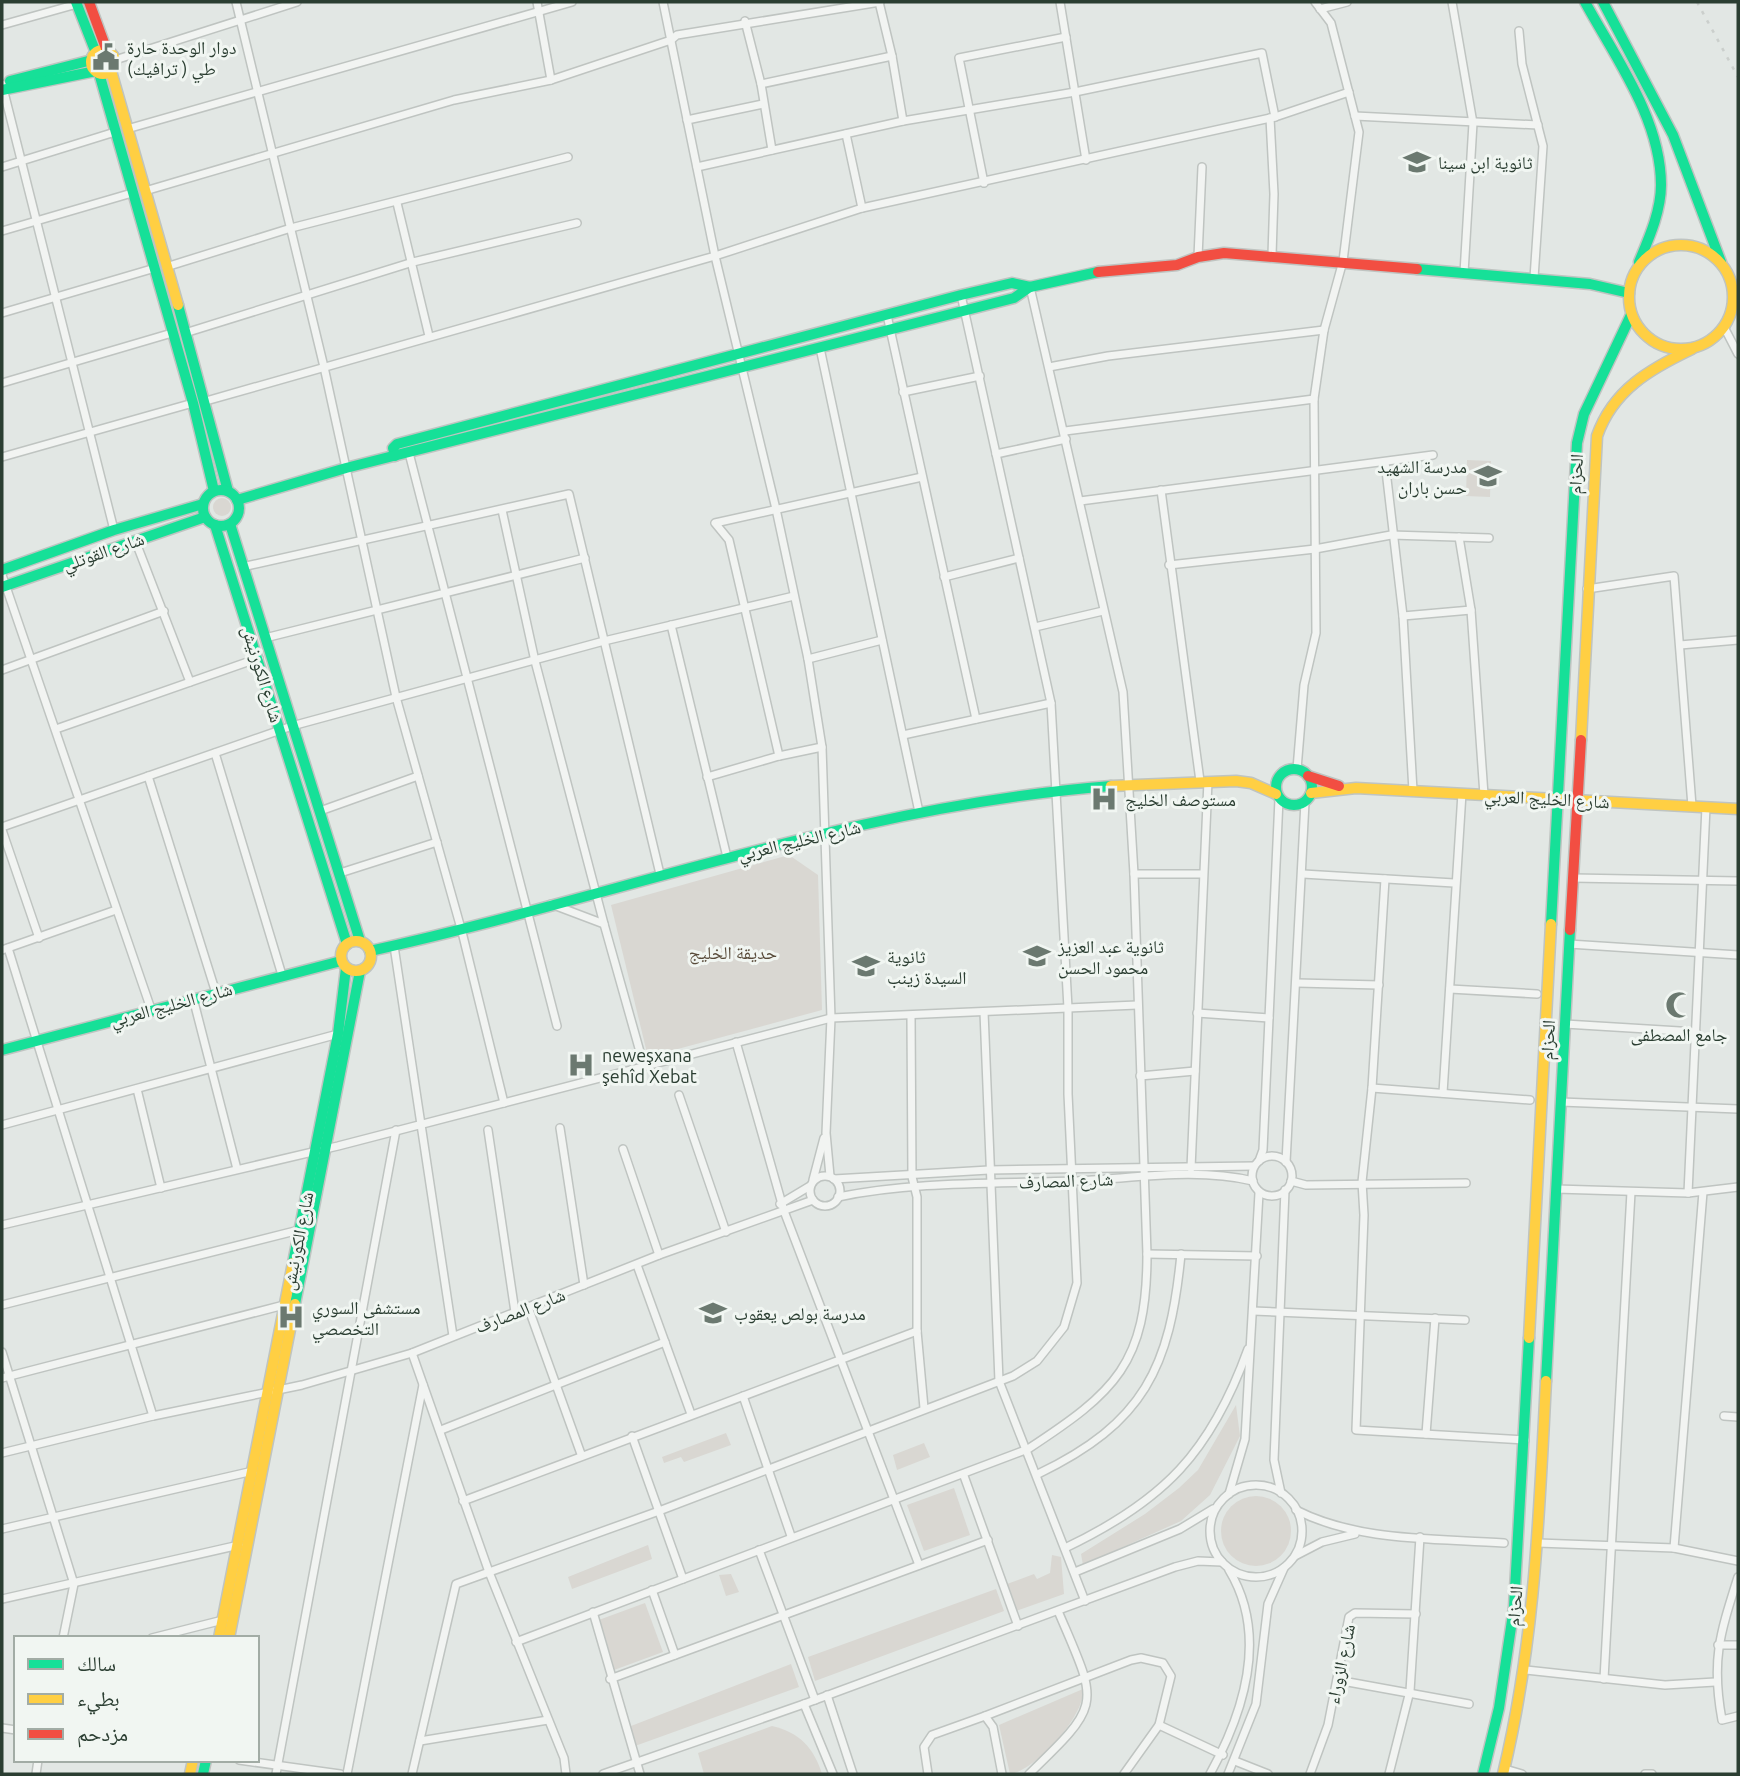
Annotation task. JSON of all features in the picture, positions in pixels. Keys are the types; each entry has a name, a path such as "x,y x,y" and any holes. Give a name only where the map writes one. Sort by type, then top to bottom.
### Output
{"street":[{"path":"236,2 324,367 396,697 461,928 504,1103"},
{"path":"114,530 2,86 102,63 297,2"},
{"path":"537,2 551,80"},
{"path":"127,129 258,89 572,2"},
{"path":"663,2 715,256 776,509 808,659 822,747 831,1018 825,1133 832,1178 839,1187 838,1197 827,1206 813,1200 811,1184 825,1133"},
{"path":"145,191 454,100 551,80 671,40 677,35 745,21 879,2 892,56 902,121"},
{"path":"1060,2 1086,160"},
{"path":"1297,769 1304,685 1316,633 1314,399 1324,330 1343,261 1359,132 1331,23 1318,5 1346,2"},
{"path":"1452,2 1474,123 1464,272"},
{"path":"1584,2 1647,121 1660,166 1656,214 1629,293 1631,315 1641,331 1655,343 1673,349 1692,349"},
{"path":"1522,1774 1504,1772 1526,1670 1538,1543 1595,450 1600,421 1616,398 1640,377 1710,341 1724,327 1735,303 1731,283 1673,135 1604,2"},
{"path":"2,25 76,3 127,129 145,191 172,333 193,403 214,491"},
{"path":"92,3 115,132 132,192 185,333 206,401 228,491 237,500 239,511 230,524 215,526 205,517 202,504 214,491 228,491"},
{"path":"745,21 761,84 772,150"},
{"path":"1519,31 1522,64 1538,125 1543,163 1534,278"},
{"path":"984,183 967,111 959,58 1066,37"},
{"path":"697,167 902,121 1074,92 1262,53 1272,118 1272,255"},
{"path":"761,84 892,56"},
{"path":"206,401 715,256 862,208 1272,118 1349,92"},
{"path":"687,120 763,104"},
{"path":"1355,116 1538,125"},
{"path":"2,167 115,132"},
{"path":"846,134 862,208"},
{"path":"2,313 291,228 397,203 568,157"},
{"path":"1198,257 1202,167"},
{"path":"2,231 132,192"},
{"path":"397,203 429,336"},
{"path":"185,333 413,262 577,223"},
{"path":"1634,274 1652,254 1674,245 1703,250 1722,264"},
{"path":"395,456 393,449 397,444 961,295 1012,283 1030,286 1102,271 1177,265 1198,257 1224,253 1534,278 1590,284 1629,293"},
{"path":"237,500 346,468 965,312 1014,298 1030,286"},
{"path":"516,1642 791,1536 964,1476 1028,1449 1083,1412 1108,1390 1131,1352 1143,1315 1147,1254 1134,874 1123,692 1030,286"},
{"path":"412,1774 456,1584 659,1511 999,1381 1037,1361 1064,1327 1077,1283 1071,1181 1068,1008 1051,703 961,295"},
{"path":"887,315 976,719"},
{"name":"الحزام","path":"1483,1774 1492,1745 1511,1640 1525,1440 1577,443 1584,414 1631,315"},
{"path":"1724,327 1738,354"},
{"path":"1049,366 1108,355 1324,330"},
{"path":"2,383 172,333"},
{"path":"820,348 919,812"},
{"path":"903,392 979,376"},
{"path":"996,454 1065,435 1314,399"},
{"path":"2,457 89,430 193,403"},
{"path":"409,453 557,1026"},
{"path":"1080,501 1433,455"},
{"path":"1385,462 1391,535 1403,616 1413,791"},
{"path":"779,755 729,540 715,523 922,477"},
{"path":"1161,490 1168,565 1204,781 1203,874 1191,1168"},
{"path":"242,567 569,494 660,874"},
{"name":"شارع القوتلي","path":"2,570 114,530 202,504"},
{"path":"502,510 535,661 644,1066"},
{"name":"شارع القوتلي","path":"3,583 205,517"},
{"name":"شارع الكورنيش","path":"230,524 360,941"},
{"name":"شارع الكورنيش","path":"215,526 259,658 346,944"},
{"path":"1168,565 1315,550 1391,535 1489,538"},
{"path":"1459,537 1471,610 1484,794"},
{"path":"135,539 190,682"},
{"path":"264,638 584,558"},
{"path":"944,577 1019,558"},
{"path":"1587,589 1674,576 1692,806"},
{"path":"3,583 56,729 151,1009"},
{"path":"39,938 2,829 292,726 604,641 794,596"},
{"path":"1403,616 1471,610"},
{"path":"2,670 164,611"},
{"path":"1035,627 1103,611"},
{"path":"671,625 727,857"},
{"path":"808,659 882,640"},
{"path":"1680,645 1738,640"},
{"path":"56,729 259,658"},
{"path":"903,735 1051,703"},
{"path":"707,777 779,755 822,747"},
{"path":"215,753 282,975"},
{"name":"شارع الخليج العربي","path":"370,951 727,857 919,812 1054,790 1128,782 1236,781 1280,775 1297,769 1308,776 1356,788 1738,809"},
{"path":"1229,1494 1245,1439 1259,1193 1253,1181 1263,1150 1280,775"},
{"path":"148,776 216,993"},
{"path":"320,811 418,776"},
{"path":"1308,776 1286,1162 1291,1171 1291,1181 1285,1190 1274,1460 1281,1493 1296,1510 1322,1523 1366,1532 1504,1543"},
{"name":"شارع الخليج العربي","path":"1236,781 1264,787 1292,806 1308,797 1356,788"},
{"path":"1443,1093 1454,883 1462,793"},
{"path":"1688,1193 1706,807"},
{"path":"340,873 437,842"},
{"path":"1303,873 1454,883"},
{"path":"1134,874 1203,874"},
{"path":"1573,878 1738,881"},
{"path":"1385,879 1372,1088 1362,1182 1364,1215 1356,1430 1525,1440"},
{"path":"551,904 604,924"},
{"path":"116,909 5,949 112,1277 130,1346 153,1416"},
{"path":"360,941 370,951 370,962 360,971 344,964 341,952 346,944 360,941"},
{"path":"1569,944 1738,956"},
{"path":"394,946 453,1336"},
{"name":"شارع الخليج العربي","path":"2,1050 282,975 344,964"},
{"name":"شارع الكورنيش","path":"229,1636 284,1305 338,1034 344,964"},
{"name":"شارع الكورنيش","path":"219,1636 253,1471 326,1147 360,971"},
{"path":"1297,983 1379,985"},
{"path":"1450,989 1537,994"},
{"path":"193,999 237,1169"},
{"path":"2,1225 396,1130 831,1018 1137,1005"},
{"path":"984,1012 999,1381 1038,1474 1085,1601"},
{"path":"1197,1013 1269,1018"},
{"path":"911,1016 912,1177 917,1186 917,1331 924,1408"},
{"path":"1564,1024 1696,1032"},
{"path":"2,1125 338,1034"},
{"path":"736,1042 784,1211 919,1564"},
{"path":"1140,1076 1195,1072"},
{"path":"1372,1088 1530,1100"},
{"path":"136,1089 160,1188"},
{"path":"679,1095 726,1232"},
{"path":"1561,1102 1738,1109"},
{"path":"561,1128 584,1285"},
{"path":"277,1770 396,1130"},
{"path":"488,1130 515,1312"},
{"path":"623,1149 659,1255"},
{"path":"772,1217 781,1202 820,1176 912,1177 989,1170 1191,1168 1257,1164 1270,1156 1286,1162"},
{"name":"شارع المصارف","path":"838,1197 917,1186 1144,1177 1200,1176 1253,1181"},
{"path":"1291,1181 1306,1185 1362,1182 1465,1183"},
{"path":"1556,1189 1688,1193 1738,1187"},
{"path":"1259,1193 1271,1196 1285,1190"},
{"path":"1604,1679 1631,1192"},
{"path":"1674,1548 1703,1192"},
{"name":"شارع المصارف","path":"2,1453 153,1416 271,1392 412,1353 659,1255 772,1217 813,1200"},
{"path":"2,1305 299,1230"},
{"path":"1147,1254 1257,1256"},
{"path":"1038,1474 1071,1458 1105,1434 1146,1388 1168,1337 1181,1254"},
{"path":"636,1265 691,1414"},
{"path":"6,1377 284,1305"},
{"path":"528,1307 581,1454"},
{"path":"1253,1311 1465,1320"},
{"path":"1426,1434 1435,1318"},
{"path":"463,1501 581,1454 917,1331"},
{"path":"1065,1548 1131,1514 1184,1467 1225,1408 1250,1341"},
{"path":"441,1430 665,1342"},
{"path":"2,1352 6,1377 33,1445 74,1584 63,1636"},
{"path":"412,1353 441,1430 463,1501 548,1720 566,1774"},
{"path":"347,1774 423,1385"},
{"path":"743,1395 791,1536"},
{"path":"1724,1416 1738,1418"},
{"path":"632,1436 683,1579"},
{"path":"2,1528 253,1471"},
{"path":"964,1476 1018,1626"},
{"path":"1075,1572 1191,1523 1229,1494 1255,1485 1281,1493"},
{"path":"1210,1774 1223,1755 1244,1691 1251,1650 1246,1610 1210,1537 1211,1523 1219,1504"},
{"path":"1293,1557 1301,1531 1296,1510"},
{"path":"1228,1774 1236,1761 1256,1704 1268,1604 1285,1566 1293,1557 1333,1538 1366,1532"},
{"path":"1389,1774 1410,1691 1420,1536"},
{"path":"610,1678 988,1540"},
{"path":"1538,1543 1674,1548 1738,1561"},
{"path":"2,1600 239,1545"},
{"path":"759,1550 815,1700"},
{"path":"603,1774 804,1704 1175,1567 1198,1561 1224,1564 1245,1576 1259,1577 1285,1566"},
{"path":"1738,1577 1718,1645 1715,1682 1722,1720 1738,1716"},
{"path":"652,1590 674,1655"},
{"path":"1029,1774 1070,1734 1085,1713 1089,1694 1086,1676 1058,1611"},
{"path":"593,1612 640,1774"},
{"name":"شارع الزوراء","path":"1310,1774 1328,1725 1349,1616 1355,1613 1416,1614"},
{"path":"159,1636 223,1619"},
{"path":"1718,1645 1738,1645"},
{"path":"928,1774 924,1747 932,1735 1086,1676 1141,1658 1163,1663 1171,1676 1159,1725 1124,1774"},
{"path":"1526,1670 1665,1685 1715,1682"},
{"path":"1337,1680 1410,1691 1469,1704"},
{"path":"827,1695 853,1774"},
{"path":"804,1704 833,1774"},
{"path":"985,1716 993,1727 1002,1774"},
{"path":"420,1741 548,1720"},
{"path":"1159,1725 1223,1755"},
{"path":"1236,1761 1268,1774"},
{"path":"247,1762 277,1770 340,1774"},
{"path":"1645,1774 1652,1774"}],"green space":[{"path":"1467,460 1491,461 1490,497 1466,496"},
{"path":"222,498 228,501 231,507 228,513 222,516 216,513 213,507 216,501"},
{"name":"حديقة الخليج","path":"789,855 818,875 822,1010 648,1057 611,905"},
{"path":"1236,1405 1240,1436 1210,1495 1181,1521 1083,1565 1081,1554 1145,1514 1198,1470"},
{"path":"726,1433 731,1445 684,1462 681,1457 664,1463 662,1457"},
{"path":"924,1443 930,1457 897,1470 893,1455"},
{"path":"954,1488 970,1535 924,1551 907,1505"},
{"path":"1256,1496 1281,1506 1291,1531 1281,1556 1256,1566 1231,1556 1221,1531 1231,1506"},
{"path":"648,1545 652,1559 572,1589 568,1577"},
{"path":"1052,1555 1061,1557 1064,1594 1016,1611 1007,1584 1034,1574 1037,1579 1050,1573"},
{"path":"731,1574 739,1592 726,1596 719,1575"},
{"path":"996,1589 1004,1611 815,1681 808,1657"},
{"path":"645,1603 663,1652 614,1670 596,1621"},
{"path":"791,1664 799,1687 635,1746 631,1726"},
{"path":"1083,1689 1082,1700 1076,1713 1057,1740 1032,1763 1010,1774 999,1725"},
{"path":"772,1726 790,1732 804,1742 815,1756 822,1774 704,1774 698,1753"}],"railway":[{"path":"1697,2 1738,77"}],"traffic: fast":[{"path":"76,2 96,53"},
{"path":"1585,2 1634,89 1645,113 1659,160 1659,205 1639,262"},
{"path":"1603,2 1673,135 1721,262"},
{"path":"10,81 92,60"},
{"path":"2,90 96,71"},
{"path":"99,73 193,403 214,491"},
{"path":"1417,269 1590,284 1629,293"},
{"path":"395,456 393,448 397,444 961,295 1012,283 1030,287 1098,272"},
{"path":"237,500 346,468 1014,298 1030,287"},
{"path":"178,305 228,491"},
{"path":"1551,924 1577,443 1584,414 1631,315"},
{"path":"221,490 234,495 239,508 234,521 221,526 208,521 203,508 208,495 221,490"},
{"path":"2,570 114,530 203,504"},
{"path":"2,587 205,517"},
{"path":"230,524 360,941"},
{"path":"215,525 347,944"},
{"path":"1294,769 1307,774 1312,787 1307,800 1294,805 1281,800 1276,787 1281,774 1294,769"},
{"path":"370,951 829,832 921,812 1015,797 1111,786"},
{"path":"1546,1381 1570,930"},
{"path":"2,1050 341,961"},
{"path":"293,1263 338,1034 346,968"},
{"path":"295,1304 360,971"},
{"path":"1483,1774 1499,1708 1514,1607 1529,1338"},
{"path":"203,1774 206,1762"}],"traffic: slow":[{"path":"103,50 111,54 115,62 111,70 103,74 95,70 91,62 95,54 103,50"},
{"path":"111,71 178,305"},
{"path":"1681,245 1701,249 1718,260 1729,277 1733,297 1729,317 1718,334 1701,345 1681,349 1661,345 1644,334 1633,317 1629,297 1633,277 1644,260 1661,249 1681,245"},
{"path":"1581,740 1597,436 1613,406 1635,383 1692,349"},
{"path":"1111,786 1236,781 1251,783 1276,794"},
{"path":"1311,793 1356,788 1738,809"},
{"path":"1529,1338 1551,924"},
{"path":"356,941 367,945 371,956 367,967 356,971 345,967 341,956 345,945 356,941"},
{"path":"219,1636 293,1263"},
{"path":"229,1636 295,1304"},
{"path":"1503,1774 1514,1725 1529,1627 1538,1530 1546,1381"},
{"path":"190,1774 193,1762"}],"traffic: jam":[{"path":"89,2 107,51"},
{"path":"1098,272 1177,265 1198,257 1224,253 1417,269"},
{"path":"1570,930 1581,740"},
{"path":"1308,776 1339,786"}],"place":[{"name":"دوار الوحدة حارة طي ( ترافيك)","path":"106,57"},
{"name":"ثانوية ابن سينا","path":"1417,162"},
{"name":"مدرسة الشهيد حسن باران","path":"1488,476"},
{"name":"مستوصف الخليج","path":"1104,799"},
{"name":"ثانوية عبد العزيز محمود الحسن","path":"1037,956"},
{"name":"ثانوية السيدة زينب","path":"866,966"},
{"name":"جامع المصطفى","path":"1679,1005"},
{"name":"neweşxana şehîd Xebat","path":"581,1065"},
{"name":"مدرسة بولص يعقوب","path":"713,1313"},
{"name":"مستشفى السوري التخصصي","path":"291,1317"}]}
